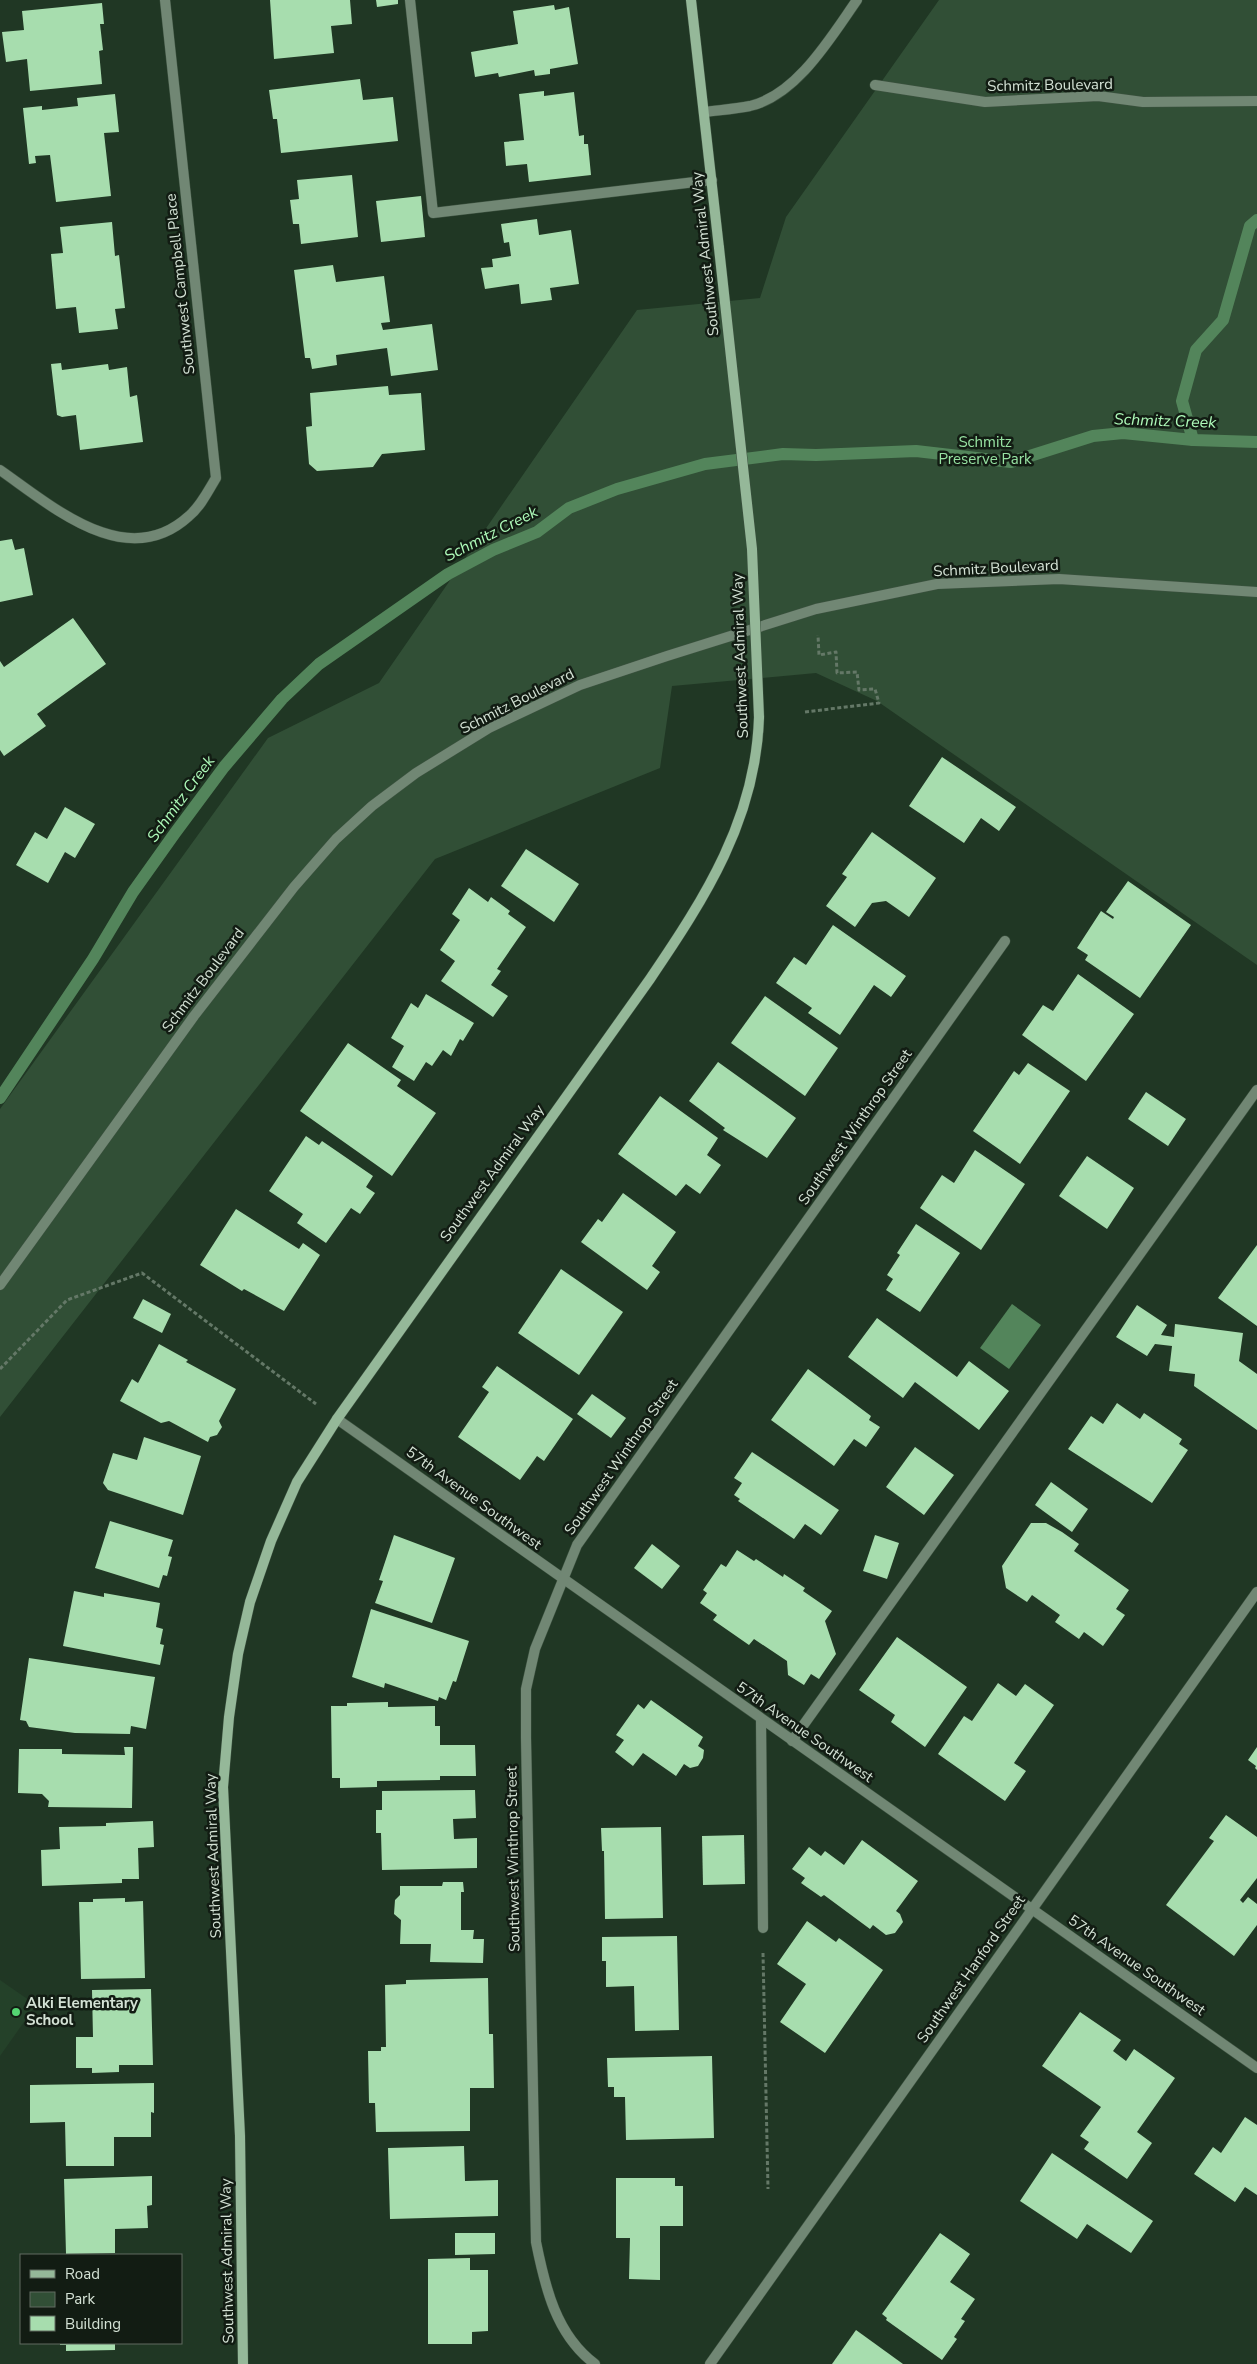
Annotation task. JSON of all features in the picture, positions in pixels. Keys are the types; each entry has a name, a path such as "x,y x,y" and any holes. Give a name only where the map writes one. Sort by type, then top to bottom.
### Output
{"main road":[{"name":"Southwest Admiral Way","path":"243,2364 240,2136 223,1787 229,1717 238,1654 248,1610 271,1541 298,1482 337,1419 682,931 730,846 742,813 758,747 759,717 752,548 691,0"}],"street":[{"name":"Southwest Campbell Place","path":"0,470 78,524 114,538 153,536 172,529 190,516 216,478 164,0"},
{"path":"410,0 433,213 712,180"},
{"path":"704,112 751,106 786,87 812,63 857,0"},
{"name":"Schmitz Boulevard","path":"875,85 985,102 1098,96 1143,102 1257,101"},
{"name":"Schmitz Boulevard","path":"0,1285 199,1008 294,887 336,839 372,806 416,773 489,728 580,685 816,609 936,584 1058,579 1257,592"},
{"name":"Southwest Winthrop Street","path":"595,2364 563,2329 545,2288 536,2242 526,1689 536,1649 577,1545 1005,941"},
{"path":"792,1741 1257,1090"},
{"name":"57th Avenue Southwest","path":"337,1419 761,1720 1257,2068"},
{"name":"Southwest Hanford Street","path":"710,2364 1257,1592"},
{"path":"761,1720 763,1928"}],"path":[{"path":"805,712 879,703 875,689 859,690 857,672 837,674 836,652 819,655 816,609"},
{"path":"0,1369 67,1300 142,1273 337,1419"},
{"path":"763,1928 768,2189"}],"shaded area":[{"path":"1012,1304 1041,1325 1009,1369 980,1348"},
{"name":"Alki Elementary School","path":"0,1980 36,2005 0,2056"}],"green space":[{"name":"Schmitz Preserve Park","path":"939,0 1257,0 1257,965 877,701 816,673 672,686 660,768 435,859 0,1417 0,1109 268,738 379,683 637,310 760,298 786,217"}],"building":[{"path":"270,0 350,0 352,24 331,26 334,53 274,59"},
{"path":"376,0 398,0 398,4 377,7"},
{"path":"102,3 104,24 100,24 103,50 99,51 102,84 30,91 27,59 6,62 2,32 24,30 22,11"},
{"path":"554,5 555,10 569,7 578,64 550,69 550,74 535,76 534,70 499,77 498,73 475,77 471,52 518,44 513,11"},
{"path":"360,79 363,100 393,97 398,141 281,153 277,119 273,119 269,90"},
{"path":"544,91 544,96 574,92 579,136 584,135 584,144 588,144 591,175 529,182 527,164 506,166 504,142 524,140 519,94"},
{"path":"115,94 119,132 104,133 111,196 56,202 50,155 35,156 36,163 29,164 23,108 42,106 42,110 78,106 77,98"},
{"path":"352,175 358,237 301,244 299,224 293,224 290,200 299,199 297,180"},
{"path":"421,196 425,237 381,242 376,201"},
{"path":"537,219 539,235 571,230 579,284 550,288 552,300 521,304 519,284 485,289 481,268 493,267 492,259 511,256 509,242 504,243 501,224"},
{"path":"112,222 115,256 119,255 125,308 115,309 118,329 79,333 76,307 56,309 51,254 63,253 60,227"},
{"path":"333,265 336,282 384,276 390,322 381,323 383,330 432,324 438,370 391,376 387,348 336,355 337,365 312,369 310,358 305,358 294,270"},
{"path":"61,363 62,370 108,364 109,370 127,367 130,397 137,395 143,442 80,450 76,415 62,417 57,415 51,364"},
{"path":"388,386 389,395 421,393 425,450 382,454 373,467 317,471 309,464 306,427 312,426 310,393"},
{"path":"12,539 15,550 24,548 33,595 0,602 0,541"},
{"path":"73,618 106,664 37,714 46,726 4,756 0,750 0,661 4,667"},
{"path":"942,757 1016,807 999,831 981,818 964,843 909,806"},
{"path":"65,807 95,824 75,858 65,852 48,883 16,865 35,832 47,839"},
{"path":"872,832 936,878 909,917 886,901 872,903 855,927 826,906 847,877 842,874"},
{"path":"526,849 579,884 554,922 501,886"},
{"path":"1128,881 1191,925 1140,998 1085,960 1088,955 1077,948 1101,911 1113,919 1114,917 1106,912"},
{"path":"469,888 488,902 491,897 510,911 508,914 526,927 497,969 501,971 491,985 508,996 493,1017 441,981 455,961 440,950 460,920 452,914"},
{"path":"833,925 906,976 891,997 874,985 840,1035 808,1013 812,1008 776,983 794,957 806,965"},
{"path":"1078,974 1134,1014 1086,1081 1022,1035 1043,1005 1053,1011"},
{"path":"426,994 474,1023 463,1041 460,1039 451,1056 443,1050 432,1066 426,1062 414,1081 392,1067 404,1046 391,1038 411,1003 418,1008"},
{"path":"765,996 838,1048 805,1096 731,1043"},
{"path":"348,1043 401,1080 397,1086 436,1113 392,1176 300,1111"},
{"path":"718,1062 796,1118 767,1158 723,1130 725,1128 689,1101"},
{"path":"1028,1063 1070,1091 1020,1164 973,1131 1014,1071 1019,1075"},
{"path":"1146,1092 1186,1119 1168,1146 1128,1119"},
{"path":"660,1096 718,1138 707,1155 721,1165 700,1194 686,1184 676,1196 618,1154"},
{"path":"306,1136 319,1145 322,1141 373,1176 366,1187 375,1193 360,1214 351,1208 326,1243 297,1223 303,1214 269,1191"},
{"path":"975,1150 1025,1184 981,1250 920,1208 942,1175 954,1183"},
{"path":"1087,1156 1134,1188 1107,1229 1059,1196"},
{"path":"623,1193 676,1232 652,1266 660,1272 647,1290 581,1242 598,1219 602,1222"},
{"path":"236,1209 299,1249 303,1243 320,1255 284,1311 244,1289 242,1291 200,1265"},
{"path":"916,1224 960,1253 920,1312 886,1290 893,1279 887,1275 900,1255 897,1253"},
{"path":"1257,1245 1257,1326 1218,1298"},
{"path":"561,1269 623,1312 579,1375 518,1333"},
{"path":"143,1299 171,1314 162,1333 133,1318"},
{"path":"1137,1305 1167,1325 1161,1335 1174,1337 1175,1324 1243,1333 1239,1361 1257,1374 1257,1430 1194,1386 1195,1374 1169,1371 1172,1346 1155,1344 1147,1356 1116,1337"},
{"path":"877,1318 957,1377 969,1361 1009,1391 979,1430 915,1382 903,1398 848,1357"},
{"path":"159,1344 188,1360 186,1362 236,1389 219,1421 222,1427 217,1435 210,1437 208,1442 169,1421 161,1423 120,1401 132,1379 138,1383"},
{"path":"497,1366 573,1419 544,1461 537,1456 520,1480 458,1437 489,1392 482,1387"},
{"path":"808,1369 871,1416 869,1420 880,1427 866,1447 854,1439 834,1466 771,1420"},
{"path":"592,1394 626,1418 611,1438 577,1414"},
{"path":"1117,1403 1140,1419 1144,1413 1182,1439 1179,1444 1188,1450 1152,1503 1068,1449 1091,1416 1103,1424"},
{"path":"144,1437 201,1456 183,1515 108,1490 103,1483 113,1453 137,1460"},
{"path":"915,1447 954,1475 924,1515 886,1487"},
{"path":"752,1452 839,1510 821,1535 805,1524 794,1539 738,1501 740,1499 734,1495 742,1483 734,1478"},
{"path":"1051,1482 1088,1509 1072,1532 1035,1505"},
{"path":"110,1521 173,1540 168,1556 172,1557 167,1576 163,1575 159,1588 95,1568"},
{"path":"1031,1523 1046,1523 1062,1532 1079,1544 1074,1551 1129,1590 1116,1609 1125,1615 1103,1646 1084,1632 1079,1639 1055,1622 1060,1615 1032,1595 1027,1602 1006,1588 1002,1566"},
{"path":"394,1535 455,1558 432,1623 375,1603 383,1581 379,1580"},
{"path":"875,1535 899,1543 887,1579 863,1571"},
{"path":"652,1544 680,1566 662,1589 634,1568"},
{"path":"737,1550 754,1561 756,1559 783,1577 784,1574 805,1588 803,1591 832,1611 825,1621 836,1654 819,1679 811,1674 804,1685 788,1675 787,1661 754,1639 749,1645 713,1620 717,1615 700,1603 707,1593 703,1590 721,1564 726,1567"},
{"path":"74,1591 104,1597 104,1593 160,1603 156,1627 163,1629 160,1644 164,1645 160,1665 63,1646"},
{"path":"371,1609 469,1641 456,1682 453,1681 446,1700 439,1697 438,1701 385,1683 384,1688 352,1677"},
{"path":"897,1637 967,1687 925,1747 891,1722 895,1715 859,1690"},
{"path":"29,1658 155,1677 146,1729 131,1726 130,1734 75,1733 29,1727 26,1721 20,1720"},
{"path":"998,1683 1016,1696 1025,1684 1054,1705 1014,1763 1026,1771 1005,1801 938,1754 964,1716 972,1721"},
{"path":"651,1700 703,1737 698,1746 704,1750 703,1758 698,1766 690,1768 684,1764 676,1776 643,1753 633,1766 615,1752 624,1740 616,1735 638,1704 644,1709"},
{"path":"388,1702 388,1707 435,1706 435,1726 440,1726 440,1745 475,1745 476,1776 440,1776 440,1780 377,1781 377,1787 340,1788 340,1778 332,1778 331,1706 347,1706 347,1703"},
{"path":"124,1747 133,1747 132,1808 48,1807 49,1801 42,1794 18,1793 19,1749 62,1749 62,1754 125,1755"},
{"path":"1257,1747 1257,1770 1256,1766 1248,1760"},
{"path":"475,1790 476,1818 453,1819 454,1839 477,1838 477,1868 382,1870 381,1833 376,1833 376,1810 382,1810 382,1791"},
{"path":"1226,1815 1257,1837 1257,1878 1240,1900 1243,1903 1248,1897 1257,1904 1257,1925 1234,1956 1166,1905 1214,1841 1209,1838"},
{"path":"153,1821 154,1847 138,1848 139,1879 122,1879 122,1883 42,1886 41,1850 60,1849 59,1827 106,1826 106,1823"},
{"path":"661,1827 663,1918 605,1919 604,1851 602,1851 601,1828"},
{"path":"744,1835 745,1884 703,1885 702,1836"},
{"path":"862,1840 918,1881 896,1911 900,1914 903,1922 895,1933 886,1935 873,1925 870,1929 824,1895 821,1897 801,1883 805,1878 792,1869 809,1847 821,1856 825,1851 844,1865"},
{"path":"443,1882 463,1882 464,1892 461,1892 461,1930 474,1930 473,1939 484,1939 483,1963 430,1962 431,1944 400,1944 401,1920 394,1914 395,1900 400,1895 400,1886 442,1886"},
{"path":"125,1898 125,1902 143,1901 145,1978 81,1979 79,1902 93,1902 93,1899"},
{"path":"807,1921 836,1942 839,1938 883,1970 825,2053 780,2022 806,1984 777,1964"},
{"path":"677,1936 679,2030 635,2031 634,1986 606,1987 606,1961 602,1961 602,1937"},
{"path":"488,1978 489,2034 493,2034 494,2088 470,2088 470,2131 376,2132 375,2103 369,2103 368,2051 381,2051 381,2047 386,2047 385,1985 406,1984 406,1980"},
{"path":"151,1989 153,2065 119,2065 119,2072 92,2073 92,2068 76,2068 76,2037 93,2037 92,1990"},
{"path":"1080,2012 1121,2040 1113,2051 1126,2061 1134,2049 1175,2078 1137,2132 1152,2143 1127,2179 1084,2149 1089,2142 1080,2136 1101,2107 1042,2066"},
{"path":"712,2056 714,2138 626,2140 625,2097 614,2097 614,2087 608,2087 607,2058"},
{"path":"154,2083 154,2113 151,2112 151,2137 114,2137 114,2166 66,2166 65,2122 30,2123 30,2085"},
{"path":"1245,2117 1257,2125 1257,2195 1245,2187 1235,2202 1194,2174 1213,2147 1221,2153"},
{"path":"464,2146 465,2181 498,2180 498,2216 390,2219 388,2148"},
{"path":"1052,2153 1153,2221 1131,2253 1087,2224 1077,2239 1020,2201"},
{"path":"152,2176 152,2205 147,2206 148,2228 115,2229 115,2253 66,2254 64,2179"},
{"path":"616,2178 675,2178 675,2186 683,2186 683,2226 660,2226 660,2280 629,2279 630,2238 616,2238"},
{"path":"455,2233 495,2233 495,2254 455,2255"},
{"path":"940,2233 970,2254 950,2282 975,2299 961,2319 965,2321 954,2337 957,2339 942,2360 886,2320 887,2318 882,2314"},
{"path":"470,2258 470,2270 488,2270 488,2331 472,2332 472,2344 428,2344 428,2259"},
{"path":"856,2330 903,2364 832,2364"},
{"path":"115,2344 115,2350 66,2351 66,2345 60,2345"}],"waterway":[{"path":"1193,440 1182,401 1196,350 1223,320 1250,226 1257,220"},
{"name":"Schmitz Creek","path":"0,1098 93,959 133,892 224,767 282,699 319,664 448,574 493,550 537,532 569,508 617,489 705,464 783,454 816,455 916,451 1011,462 1093,436 1123,433 1193,440 1257,442"}],"place":[{"name":"Alki Elementary School","path":"16,2012"}]}
